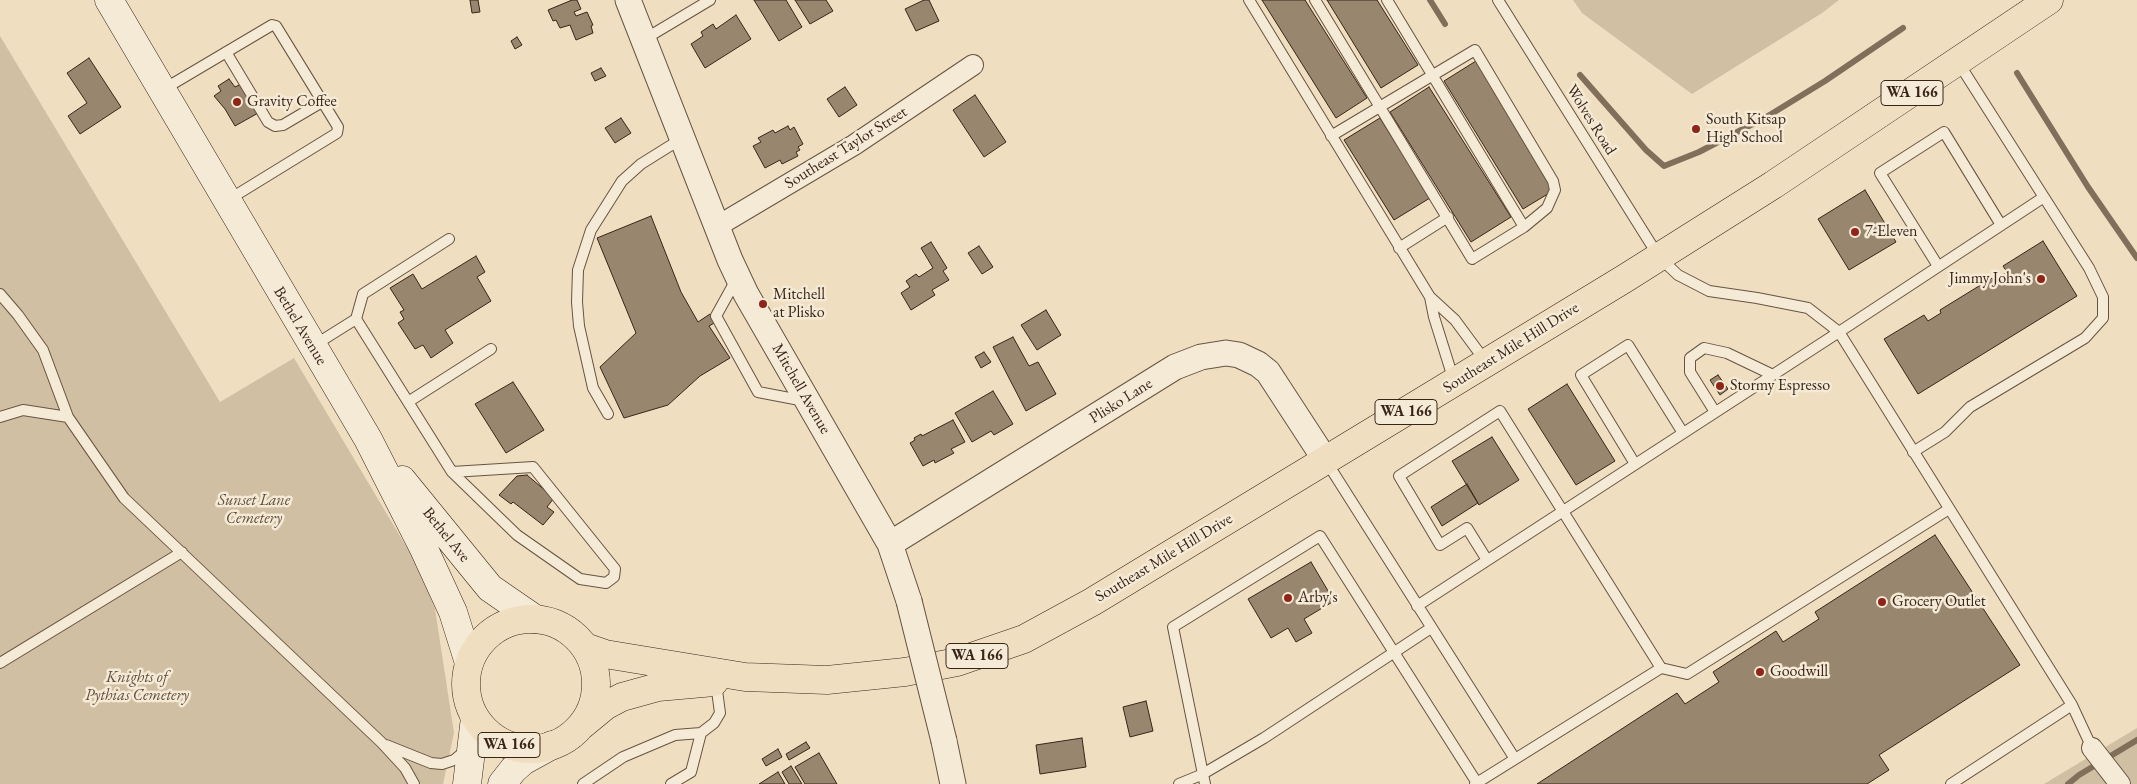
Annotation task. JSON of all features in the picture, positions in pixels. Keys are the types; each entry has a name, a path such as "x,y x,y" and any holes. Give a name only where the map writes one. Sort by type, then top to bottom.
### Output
{"main road":[{"name":"Bethel Avenue","path":"109,0 368,439 424,548 453,612 469,663"},
{"name":"Southeast Mile Hill Drive","path":"584,646 605,654 745,677 827,680 905,672 957,662 988,653 1024,639 1075,612 1659,257 1773,185 2049,0"},
{"name":"Bethel Ave","path":"368,439 490,588 535,619"},
{"name":"WA 166","path":"535,619 549,621 563,627 584,646"},
{"path":"469,663 477,648 488,635 502,626 518,620 535,619"},
{"path":"578,729 587,717 593,704 596,689 595,674 584,646"},
{"name":"WA 166","path":"469,663 466,691 474,731 486,732 501,742 517,748 535,749 566,739 578,729"},
{"name":"Southeast Mile Hill Drive","path":"578,729 605,706 622,697 658,687 715,682 745,677"},
{"path":"467,784 474,731"},
{"path":"502,784 523,761 552,745"}],"street":[{"name":"Mitchell Avenue","path":"628,0 716,227 738,276 890,544 909,602 953,784"},
{"name":"Southeast Taylor Street","path":"716,227 854,145 973,65"},
{"name":"Plisko Lane","path":"890,544 1174,367 1200,358 1226,353 1239,355 1258,364 1268,372 1326,461"},
{"path":"2092,748 2120,784"}],"lane":[{"path":"643,40 710,0"},
{"path":"1249,0 1430,297 1455,320 1487,363"},
{"path":"1315,0 1380,106 1448,217 1472,259 1524,227 1547,208 1555,190 1553,181 1475,50 1380,106 1331,136"},
{"path":"1387,0 1524,227"},
{"name":"Wolves Road","path":"1498,0 1659,257 1680,278 1709,291 1808,308 1839,332"},
{"path":"162,91 272,24 276,26 338,127 337,132 227,201"},
{"path":"226,52 268,122 275,126 283,125 322,102"},
{"path":"1914,452 1945,432 1970,407 2085,338 2103,318 2103,297 2089,268 1958,62"},
{"path":"1938,266 1880,173 1944,132 2001,225"},
{"path":"608,414 593,388 579,326 577,302 578,270 591,230 622,181 641,164 681,139"},
{"path":"1416,606 2044,197"},
{"path":"1399,248 1448,217"},
{"path":"312,346 356,319 363,294 449,240"},
{"path":"738,276 716,316 758,392 808,401"},
{"path":"0,294 18,314 43,350 68,418 124,498 382,743 405,768 414,784"},
{"path":"1430,297 1434,317 1455,382"},
{"path":"356,319 452,472 517,535 580,579 606,583 614,577 614,569 533,467 452,472"},
{"path":"1839,332 2072,705 2092,748"},
{"path":"1635,464 1581,375 1628,345 1683,433"},
{"path":"1715,412 1690,372 1690,358 1704,348 1726,353 1773,375"},
{"path":"408,402 491,349"},
{"path":"0,417 23,410 68,418"},
{"path":"1487,560 1468,528 1440,545 1399,476 1500,412 1661,668 1687,674 1949,509"},
{"path":"1326,461 1416,606 1515,759"},
{"path":"1203,780 1173,627 1320,536 1476,783 1661,668"},
{"path":"0,663 182,552"},
{"path":"1179,784 1203,780 1431,628"},
{"path":"583,784 631,753 675,735 701,733 714,723 720,713 715,682"},
{"path":"1951,784 2072,705"},
{"path":"382,743 431,763 442,764 454,760 474,731"},
{"path":"671,784 691,772 701,733"}],"green space":[{"path":"1573,0 1839,0 1822,13 1692,94 1582,13"},
{"name":"Sunset Lane Cemetery","path":"0,36 220,402 294,358 419,568 435,609 454,733 443,784 0,784"},
{"path":"2137,728 2137,784 2044,784"}],"building":[{"path":"470,0 478,0 480,12 472,13"},
{"path":"572,0 577,0 581,9 574,12 576,16 587,12 593,25 591,26 593,33 576,40 570,25 560,28 556,20 553,21 548,10"},
{"path":"754,0 786,0 802,27 779,41"},
{"path":"795,0 826,0 833,11 810,24"},
{"path":"924,0 929,0 939,21 916,31 905,9"},
{"path":"1262,0 1305,0 1367,98 1336,118"},
{"path":"1327,0 1377,0 1418,65 1381,88"},
{"path":"736,15 751,39 705,68 691,44 703,36 701,32 713,24 716,29"},
{"path":"517,37 522,45 515,49 511,41"},
{"path":"89,58 121,107 80,134 68,116 87,103 67,73"},
{"path":"1476,61 1556,189 1523,209 1444,81"},
{"path":"601,68 606,76 595,81 591,73"},
{"name":"Gravity Coffee","path":"229,79 235,87 243,83 260,112 235,126 225,109 214,96 221,91 218,86"},
{"path":"845,87 857,105 839,117 827,99"},
{"path":"1429,87 1511,217 1471,242 1390,112"},
{"path":"975,95 1006,142 984,157 953,110"},
{"path":"621,118 631,133 615,143 605,128"},
{"path":"1380,118 1430,198 1394,220 1344,140"},
{"path":"788,126 790,130 794,127 803,144 798,147 800,150 796,152 798,156 782,164 780,160 765,168 753,146 761,142 758,138 773,130 775,133"},
{"path":"1865,190 1896,242 1849,270 1818,219"},
{"path":"651,216 681,292 698,322 710,314 716,322 709,326 730,358 700,376 668,405 624,418 600,367 636,333 597,238"},
{"path":"2043,241 2077,296 1918,394 1884,339 1924,315 1928,321 1941,313 1940,310 1992,278 1993,281 2007,272 2003,266"},
{"path":"931,242 947,268 943,271 949,280 932,290 935,295 911,310 901,293 910,287 906,281 916,274 919,277 933,268 921,248"},
{"path":"979,246 993,267 982,274 968,253"},
{"path":"476,256 485,272 477,277 491,301 445,330 453,343 431,358 423,345 415,349 398,323 404,319 400,312 404,310 390,288 413,274 422,289"},
{"path":"1046,310 1061,335 1037,350 1021,325"},
{"path":"1013,337 1029,366 1038,362 1056,394 1026,411 993,347"},
{"path":"984,352 991,362 981,368 975,357"},
{"name":"Stormy Espresso","path":"1718,375 1728,389 1720,395 1710,380"},
{"path":"513,382 544,430 506,453 475,404"},
{"path":"1567,384 1615,461 1576,485 1528,409"},
{"path":"993,391 1013,424 994,435 991,431 972,442 955,413"},
{"path":"953,420 965,442 951,449 954,453 935,463 934,460 923,466 910,443 921,434 922,436"},
{"path":"1492,437 1519,480 1479,505 1452,461"},
{"path":"527,475 554,498 547,507 554,512 543,525 513,502 511,504 499,495 517,476"},
{"path":"1467,484 1478,503 1442,526 1431,507"},
{"path":"1935,535 2020,665 1879,755 1889,770 1867,784 1537,784 1677,693 1685,704 1719,682 1713,672 1776,631 1783,642 1819,619 1815,612"},
{"path":"1311,562 1334,601 1304,619 1312,633 1296,642 1288,628 1271,638 1248,599"},
{"path":"1146,701 1153,731 1130,737 1123,707"},
{"path":"1082,738 1086,767 1040,774 1036,745"},
{"path":"806,742 810,748 789,760 786,754"},
{"path":"778,749 782,757 766,766 762,759"},
{"path":"819,753 837,784 805,784 795,767"},
{"path":"791,766 802,784 789,784 782,772"},
{"path":"778,772 785,784 759,784"}],"waterway":[{"path":"1430,0 1445,24"},
{"path":"1580,75 1646,150 1664,166 1699,152 1768,116 1825,81 1903,28"},
{"path":"2017,73 2088,187 2137,258"},
{"path":"2068,784 2079,775 2137,740"}],"place":[{"name":"Gravity Coffee","path":"237,102"},
{"name":"South Kitsap High School","path":"1696,129"},
{"name":"7-Eleven","path":"1855,232"},
{"name":"Jimmy John's","path":"2041,279"},
{"name":"Mitchell at Plisko","path":"763,304"},
{"name":"Stormy Espresso","path":"1720,386"},
{"name":"Arby's","path":"1288,598"},
{"name":"Grocery Outlet","path":"1882,602"},
{"name":"Goodwill","path":"1760,672"}],"park label":[{"name":"Knights of Pythias Cemetery","path":"137,687"}]}
